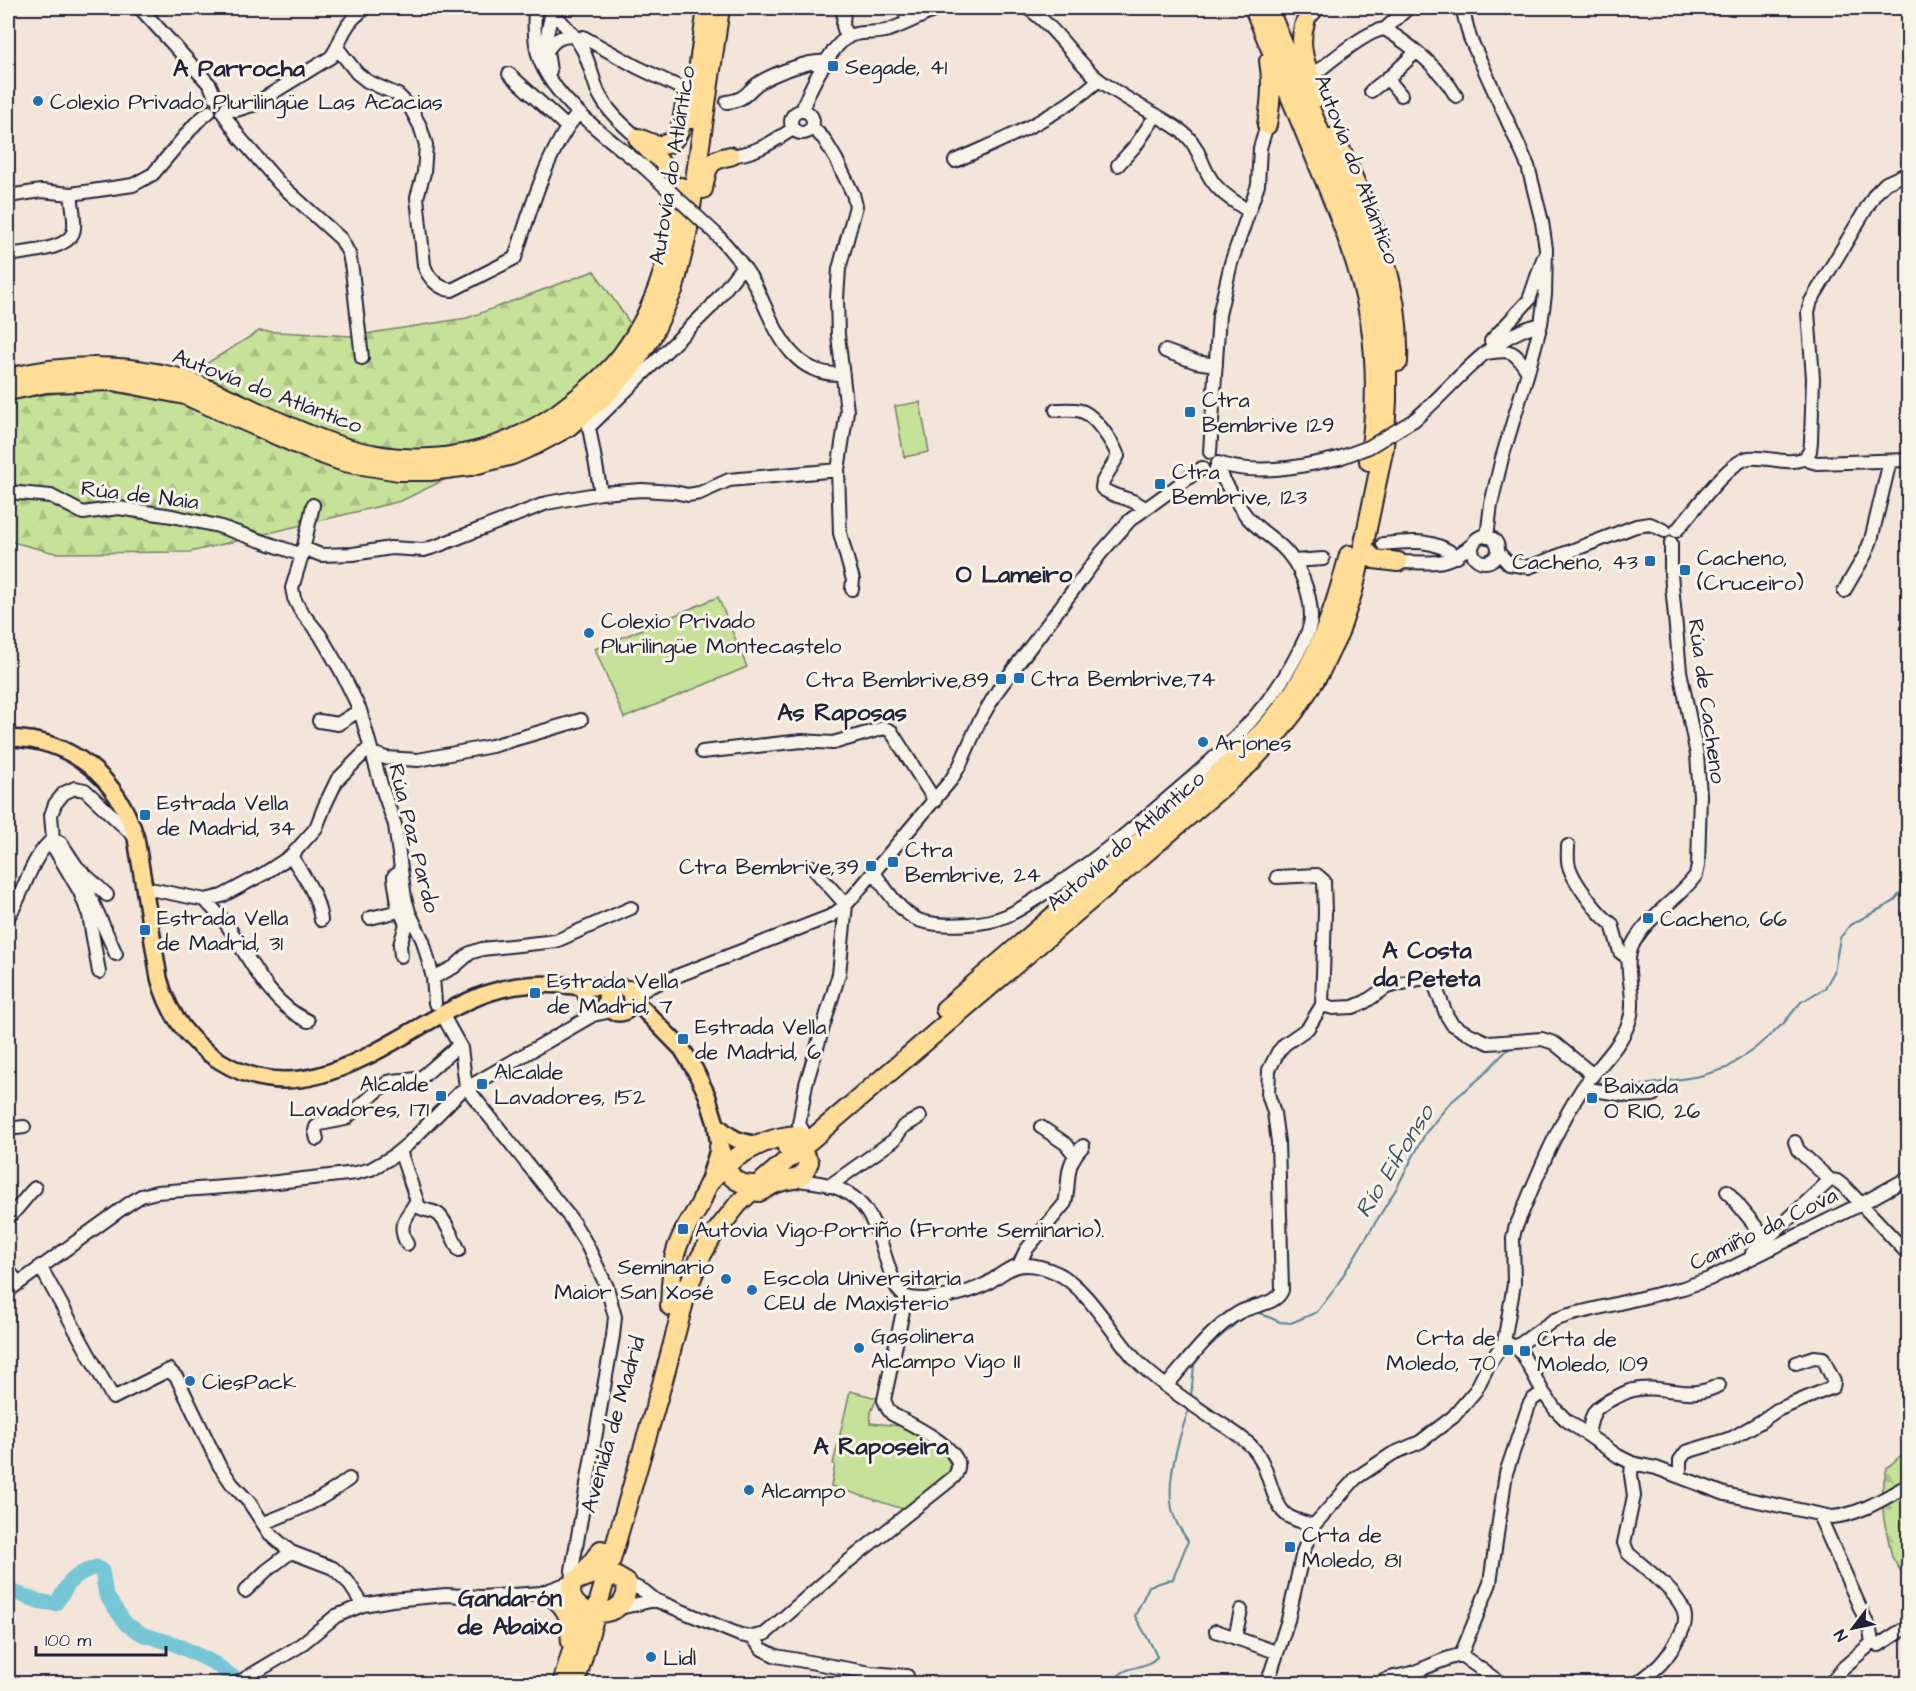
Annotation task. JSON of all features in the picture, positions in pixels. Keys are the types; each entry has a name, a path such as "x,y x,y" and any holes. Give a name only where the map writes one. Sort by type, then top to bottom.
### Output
{"highway":[{"path":"638,138 658,145 665,144 674,140 680,132 695,38 706,8"},
{"name":"Autovía do Atlántico","path":"8,378 36,370 77,366 138,370 181,378 314,437 372,454 428,458 467,453 504,443 531,431 557,415 597,382 620,357 652,304 665,271 677,213 706,8"},
{"name":"Autovía do Atlántico","path":"8,391 46,383 114,381 185,395 310,450 344,462 399,471 430,471 470,466 512,455 535,445 568,427 607,394 631,368 652,336 674,288 687,235 720,8"},
{"name":"Autovía do Atlántico","path":"798,1145 1214,778 1284,706 1308,667 1327,629 1342,585 1371,447 1375,400 1371,330 1363,288 1349,239 1254,8"},
{"name":"Autovía do Atlántico","path":"798,1145 1137,863 1248,765 1295,711 1320,672 1339,633 1353,591 1384,447 1388,376 1383,323 1368,255 1345,192 1268,8"},
{"path":"1305,23 1300,35 1302,52 1388,266 1396,311 1398,350 1394,385 1387,401"},
{"path":"1267,38 1272,79 1267,125"},
{"path":"708,90 713,146 730,156"},
{"path":"1267,125 1274,118 1283,115 1296,123 1306,135"},
{"path":"638,138 666,170 673,184 677,213"},
{"path":"674,288 692,248 707,169 714,160 730,156"},
{"path":"8,369 41,362 85,359 138,370"},
{"path":"1363,548 1374,559 1398,562"},
{"path":"670,1306 673,1263 681,1235 708,1186 718,1173 725,1167 740,1155 762,1145 798,1145 804,1172 797,1180 750,1185 735,1180 725,1167 719,1147"},
{"name":"Avenida de Madrid","path":"575,1683 578,1652 576,1595 601,1550 670,1306 689,1254 710,1220 798,1145"},
{"path":"738,1204 778,1183"},
{"name":"Avenida de Madrid","path":"576,1595 619,1531 688,1287 708,1243 750,1185"},
{"path":"578,1652 626,1596 627,1583 619,1531"},
{"path":"576,1595 618,1577 627,1583"},
{"path":"576,1595 602,1614 615,1609"},
{"path":"576,1595 578,1652"},
{"name":"Avenida de Madrid","path":"562,1683 578,1652"}],"main road":[{"path":"8,738 44,743 60,748 91,767 116,793 132,822 136,838 159,978 166,999 186,1033 196,1044 224,1064 265,1078 288,1080 312,1078 342,1068 422,1026 438,1009 463,1003 488,992 525,984 556,984 626,999 682,1049 707,1095 716,1125 719,1147 708,1186"},
{"path":"716,1125 728,1136 740,1142 762,1145"}],"street":[{"path":"140,8 210,85 214,97"},
{"path":"209,112 216,116 225,111 253,105 331,57 338,49 344,31 355,16 366,8"},
{"path":"535,8 535,42 546,75 579,113 644,167 732,250 754,283 775,329 788,350 818,370 843,374"},
{"path":"844,8 843,26 847,38"},
{"path":"902,8 909,21"},
{"path":"802,111 805,100 824,63 837,46 847,38 856,34 889,30 940,8"},
{"path":"1027,8 1042,19 1076,58 1100,80 1120,95 1186,135 1200,154 1212,182 1248,211"},
{"path":"1305,23 1319,8"},
{"path":"1311,77 1342,52 1374,32 1385,29 1408,8"},
{"path":"1462,8 1470,38 1528,166 1542,222 1546,249 1545,295 1540,324 1502,458 1491,504 1487,537"},
{"path":"534,23 551,9"},
{"path":"551,9 585,54 599,94 605,104 617,119 638,138"},
{"path":"551,9 546,40 548,66 553,82"},
{"path":"1385,29 1405,42 1439,71 1456,96"},
{"path":"547,51 556,39 583,37 685,90"},
{"path":"338,49 357,73 367,81 398,95 410,106 420,126 426,146 424,173 417,197 424,265 427,274 444,289 452,290 515,258 549,163 567,127 579,113"},
{"path":"1371,91 1416,52"},
{"path":"728,102 746,96 763,80 814,62 824,63"},
{"path":"509,74 567,127"},
{"path":"1387,78 1401,95"},
{"path":"955,161 1041,122 1100,80"},
{"path":"214,97 224,99 225,111 240,138 280,184 341,239 352,270 362,358"},
{"path":"209,112 208,105 214,97"},
{"path":"812,127 801,133 793,129 792,117 798,111 802,111 807,112 812,118 812,127 824,139 836,159 850,187 856,206 839,269 837,298 838,336 847,411 838,470 840,533 853,580 852,590"},
{"path":"8,196 41,191 71,194 133,185 153,174 196,123 209,112"},
{"path":"1118,165 1142,137 1156,115"},
{"path":"1210,452 1219,315 1231,263 1258,185 1260,148 1267,125"},
{"path":"730,156 747,154 763,148 793,129"},
{"path":"1398,562 1451,559 1480,538 1487,537 1496,542 1498,552 1509,564 1529,567 1636,526 1650,524 1671,531 1728,471 1743,460 1751,458 1797,461 1805,458 1810,451 1811,441 1813,378 1808,312 1811,301 1875,195 1886,183 1908,173"},
{"path":"8,255 61,245 71,237 75,229 71,194"},
{"path":"1210,452 1204,454 1200,459 1202,468 1207,471 1217,466 1235,469 1265,469 1316,464 1369,447 1414,420 1436,402 1482,354 1529,300 1546,249"},
{"path":"601,493 589,427 711,307 743,266"},
{"path":"1513,319 1529,316 1536,318 1540,324"},
{"path":"1482,354 1518,331 1540,324"},
{"path":"1482,354 1505,350 1514,352 1528,372"},
{"path":"1165,351 1196,362 1216,365"},
{"path":"1056,410 1082,411 1104,432 1118,456 1101,485 1102,488 1107,492 1133,500 1145,508"},
{"path":"874,873 905,911 924,922 938,924 987,922 1015,912 1107,850 1192,778 1260,712 1276,690 1304,642 1311,619 1306,589 1294,561 1248,517 1217,466 1216,456 1210,452"},
{"path":"1805,458 1817,463 1908,460"},
{"path":"1844,591 1871,540 1890,461"},
{"path":"8,1291 127,1204 149,1194 356,1173 377,1166 400,1151 449,1101 466,1088 589,1017 626,999 831,916 846,905 935,801 960,765 979,722 998,690 1101,553 1130,520 1202,468"},
{"name":"Rúa de Naia","path":"8,492 51,496 83,513 118,508 172,516 218,526 303,552 321,555 353,554 391,548 424,550 547,503 601,493 642,490 688,495 700,493 729,480 838,470"},
{"name":"Rúa Paz Pardo","path":"313,505 303,552 292,588 294,598 300,610 320,635 360,710 395,825 405,898 423,941 434,978 438,1009"},
{"name":"Rúa de Cacheno","path":"1628,958 1635,940 1691,881 1698,866 1700,795 1697,755 1680,670 1671,574 1671,543 1664,539 1671,531"},
{"path":"1383,544 1416,540 1424,542 1447,550 1451,559 1458,564 1491,561 1498,552"},
{"path":"1474,543 1474,554 1483,562"},
{"path":"1294,561 1323,559"},
{"path":"319,721 338,724 360,710"},
{"name":"Rúa Paz Pardo","path":"371,750 386,758 418,760 492,746 580,720"},
{"path":"702,752 802,741 833,743 884,728 891,731 935,801"},
{"path":"145,888 205,900 222,896 265,873 291,856 316,828 337,780 371,750"},
{"path":"99,972 88,915 80,892 53,846 51,815 55,804 64,793 75,788 85,790 136,838"},
{"path":"53,839 61,843 77,867 116,954"},
{"path":"8,917 18,902 43,847 53,839"},
{"path":"1266,1683 1288,1620 1303,1552 1314,1525 1356,1478 1392,1454 1420,1442 1453,1417 1476,1390 1489,1364 1510,1345 1515,1229 1552,1141 1583,1088 1620,1041 1630,1022 1632,1006 1628,958 1620,952 1612,924 1602,918 1569,866 1568,846"},
{"path":"291,856 313,890 321,920"},
{"path":"77,867 107,895"},
{"path":"812,867 846,905 839,974 806,1084 798,1145 827,1185"},
{"path":"401,872 394,876 398,908 406,924 400,945 401,956"},
{"path":"1167,1385 1194,1351 1236,1314 1271,1301 1280,1295 1282,1283 1279,1162 1274,1113 1268,1094 1269,1070 1278,1052 1285,1044 1308,1028 1322,1005 1325,912 1324,881 1317,875 1277,877"},
{"path":"205,900 226,923 275,998 294,1014 308,1021"},
{"path":"370,918 392,913 398,908"},
{"path":"434,978 454,967 470,953 482,949 556,941 631,908"},
{"path":"1322,1005 1333,1008 1353,1007 1388,987 1423,978 1430,980 1435,986 1452,1024 1465,1032 1489,1043 1542,1039 1554,1043 1592,1076"},
{"path":"578,988 587,1002 589,1017"},
{"path":"236,1683 298,1647 336,1616 363,1605 446,1595 576,1595 572,1570 615,1317 607,1287 587,1245 571,1219 466,1088 461,1048 438,1009"},
{"path":"317,1139 315,1131 320,1124 345,1119 388,1082 421,1078 459,1045"},
{"path":"1583,1088 1630,1096 1653,1095"},
{"path":"827,1185 894,1140 903,1126 920,1117"},
{"path":"8,1129 24,1127"},
{"path":"797,1180 827,1185 848,1194 863,1205 877,1233 896,1286 906,1298 928,1299 966,1292 986,1285 1019,1265 1026,1250 1065,1203 1067,1174 1078,1150 1041,1127"},
{"path":"1795,1142 1798,1150 1830,1180 1837,1181 1846,1188 1908,1254"},
{"path":"400,1151 416,1202 423,1210 434,1212 442,1217 459,1250"},
{"name":"Camiño da Cova","path":"1510,1345 1554,1320 1569,1315 1690,1286 1709,1279 1908,1178"},
{"path":"1746,1260 1830,1180"},
{"path":"8,1217 35,1188"},
{"path":"1727,1191 1766,1239"},
{"path":"407,1244 401,1232 402,1227 416,1202"},
{"path":"1019,1265 1047,1269 1071,1282 1096,1309 1138,1362 1245,1440 1257,1453 1263,1462 1283,1512 1294,1519 1314,1525"},
{"path":"40,1266 113,1398 169,1370 177,1378 219,1466 277,1541 291,1552 333,1568 348,1582 363,1605"},
{"path":"8,1270 18,1282"},
{"path":"752,1638 765,1634 845,1564 956,1473 958,1462 951,1452 925,1433 892,1414 885,1405 885,1390 906,1298"},
{"path":"1510,1345 1528,1362 1543,1392 1566,1420 1632,1463 1656,1468 1725,1494 1833,1517 1845,1516 1908,1485"},
{"path":"1680,1477 1680,1460 1686,1452 1732,1438 1777,1410 1833,1387 1834,1382 1823,1358 1814,1357 1796,1363"},
{"path":"1588,1435 1592,1416 1598,1407 1629,1391 1654,1389 1692,1393 1719,1385"},
{"path":"1461,1655 1490,1583 1506,1473 1529,1405 1543,1392"},
{"path":"1632,1463 1634,1496 1624,1543 1625,1549 1669,1590 1684,1611 1686,1620 1682,1633 1661,1665 1636,1683"},
{"path":"264,1523 310,1505 330,1494 349,1479"},
{"path":"1820,1515 1870,1630 1872,1643"},
{"path":"245,1591 291,1552"},
{"path":"627,1583 644,1591 655,1600 726,1630 752,1638 762,1649 776,1656 871,1673 907,1676"},
{"path":"615,1609 655,1600"},
{"path":"1235,1638 1241,1610"},
{"path":"1872,1643 1880,1645 1908,1626"},
{"path":"1216,1631 1276,1652"},
{"path":"1830,1683 1844,1667 1872,1643"},
{"path":"1379,1683 1386,1678 1411,1674 1461,1655 1502,1683"}],"green space":[{"path":"594,271 645,345 598,405 401,501 190,552 55,553 8,541 8,400 96,389 165,401 196,370 259,331 352,336 467,318"},
{"path":"920,402 929,452 904,457 895,406"},
{"path":"718,597 747,667 624,718 595,649"},
{"path":"850,1391 877,1398 871,1412 870,1423 902,1426 943,1453 949,1460 947,1475 906,1510 831,1486 835,1465 833,1464"},
{"path":"1908,1449 1908,1583 1892,1557 1881,1493 1887,1468"}],"waterway":[{"name":"Río Eifonso","path":"1594,1081 1626,1088 1700,1076 1727,1068 1754,1049 1783,1024 1801,1002 1825,988 1834,972 1840,938 1850,925 1893,902 1902,891 1908,847"},
{"name":"Río Eifonso","path":"1540,1044 1551,1049 1586,1078"},
{"name":"Río Eifonso","path":"1257,1312 1280,1322 1291,1323 1317,1312 1334,1290 1396,1189 1425,1134 1450,1103 1481,1077 1511,1047"},
{"name":"Río Eifonso","path":"1191,1397 1194,1365 1205,1350 1242,1318 1249,1315"},
{"name":"Río Eifonso","path":"1112,1684 1122,1673 1152,1662 1157,1657 1135,1616 1149,1586 1173,1579 1188,1541 1172,1509 1171,1480 1189,1409"},
{"path":"8,1590 38,1601 55,1604 72,1579 96,1567 102,1571 106,1595 126,1624 144,1635 175,1644 214,1663 242,1684"}],"place":[{"name":"Segade, 41","path":"833,66"},
{"name":"Colexio Privado Plurilingüe Las Acacias","path":"38,101"},
{"name":"Ctra Bembrive 129","path":"1190,412"},
{"name":"Ctra Bembrive, 123","path":"1160,484"},
{"name":"Cacheno, 43","path":"1650,561"},
{"name":"Cacheno, (Cruceiro)","path":"1685,570"},
{"name":"Colexio Privado Plurilingüe Montecastelo","path":"589,633"},
{"name":"Ctra Bembrive,74","path":"1019,678"},
{"name":"Ctra Bembrive,89","path":"1001,679"},
{"name":"Arjones","path":"1203,742"},
{"name":"Estrada Vella de Madrid, 34","path":"145,815"},
{"name":"Ctra Bembrive, 24","path":"893,862"},
{"name":"Ctra Bembrive,39","path":"871,866"},
{"name":"Cacheno, 66","path":"1648,918"},
{"name":"Estrada Vella de Madrid, 31","path":"145,930"},
{"name":"Estrada Vella de Madrid, 7","path":"535,993"},
{"name":"Estrada Vella de Madrid, 6","path":"683,1039"},
{"name":"Alcalde Lavadores, 152","path":"482,1084"},
{"name":"Alcalde Lavadores, 171","path":"441,1096"},
{"name":"Baixada O RIO, 26","path":"1592,1098"},
{"name":"Autovia Vigo-Porriño (Fronte Seminario).","path":"683,1229"},
{"name":"Seminario Maior San Xosé","path":"726,1279"},
{"name":"Escola Universitaria CEU de Maxisterio","path":"752,1290"},
{"name":"Gasolinera Alcampo Vigo II","path":"859,1348"},
{"name":"Crta de Moledo, 70","path":"1508,1350"},
{"name":"Crta de Moledo, 109","path":"1525,1351"},
{"name":"CiesPack","path":"190,1381"},
{"name":"Alcampo","path":"749,1490"},
{"name":"Crta de Moledo, 81","path":"1290,1547"},
{"name":"Lidl","path":"651,1657"}],"district":[{"name":"A Parrocha","path":"239,68"},
{"name":"O Lameiro","path":"1014,574"},
{"name":"As Raposas","path":"842,712"},
{"name":"A Costa da Peteta","path":"1427,964"},
{"name":"A Raposeira","path":"881,1446"},
{"name":"Gandarón de Abaixo","path":"510,1612"}]}
